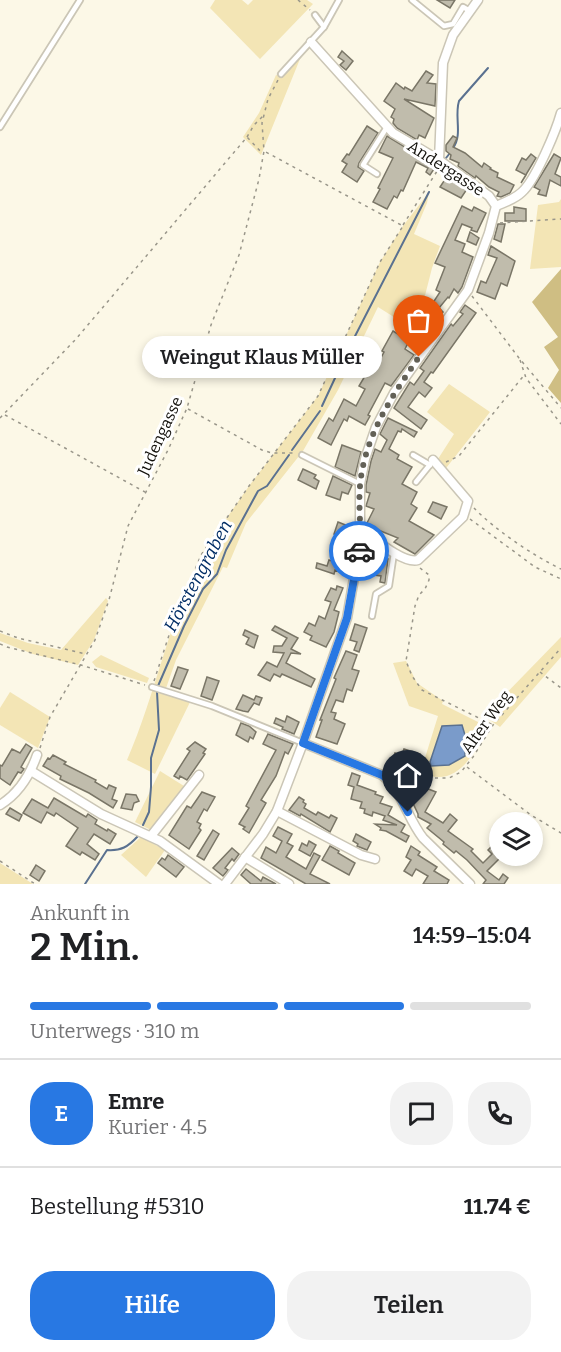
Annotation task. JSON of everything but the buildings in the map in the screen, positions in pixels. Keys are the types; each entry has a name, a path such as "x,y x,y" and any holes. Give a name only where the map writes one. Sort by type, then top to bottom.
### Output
{"street":[{"path":"441,161 443,63 453,35 478,0"},
{"name":"Andergasse","path":"225,884 263,834 277,811 347,618 358,562 360,484 370,444 387,405 468,290 489,233 496,206 489,196 441,161 398,137 311,42"},
{"path":"496,206 517,196 525,189 549,144 561,113"},
{"path":"360,528 394,553 414,561 425,554 463,517 468,501 433,463"},
{"path":"303,743 372,769 392,783 417,831 470,884"},
{"path":"0,805 14,795 31,771 37,755"},
{"path":"31,771 101,814 170,847 219,884"},
{"path":"151,836 199,775"},
{"path":"277,811 361,855 375,859"},
{"path":"245,857 290,884"}],"lane":[{"path":"0,126 80,0"},
{"path":"281,74 324,27 339,0"},
{"path":"412,0 444,26 453,24 463,8 470,11"},
{"path":"316,12 324,27"},
{"path":"377,174 363,165 387,127"},
{"path":"302,455 360,484"},
{"path":"413,455 433,463 416,482"},
{"path":"372,616 376,594 389,586 394,553"},
{"path":"152,687 212,706 303,743"},
{"path":"392,783 404,778 413,778"}],"path":[{"path":"298,0 316,12"},
{"path":"309,9 316,12"},
{"name":"Judengasse","path":"37,755 51,717 95,640 109,600 128,526 187,408 211,325 239,255 259,179 263,153 264,114 268,99 281,74"},
{"path":"0,418 76,339 264,114"},
{"path":"247,137 263,153 403,226"},
{"path":"0,644 81,665 152,687 174,620 201,555 222,522 318,396 380,262 441,161"},
{"path":"495,223 561,219"},
{"path":"468,290 519,358 561,408"},
{"path":"519,358 535,392 561,424"},
{"path":"433,463 459,456 525,374"},
{"path":"187,408 262,450 302,455"},
{"path":"3,414 145,493"},
{"path":"468,501 485,520 561,569"},
{"path":"477,523 535,567 561,579"},
{"path":"414,561 429,575 429,580 419,594 415,606 406,661 412,676 422,690 493,725"},
{"path":"0,631 18,638 87,654"},
{"name":"Alter Weg","path":"413,778 449,778 466,766 493,725 561,648"},
{"path":"539,671 561,688"},
{"path":"466,766 531,815 561,833"},
{"path":"0,861 35,884"}],"shaded area":[{"path":"215,0 242,0 248,5 253,0 307,0 313,4 260,59 210,8"},
{"path":"302,54 261,155 243,137 259,113 276,75 283,77"},
{"path":"429,192 427,203 414,234 440,246 416,331 378,307 338,390 303,451 246,523 227,568 223,567 176,660 165,691 192,698 155,774 127,760 190,582 202,557 211,561 201,555 249,486 318,396 380,262 403,226"},
{"path":"561,199 561,267 530,269 538,205 559,202"},
{"path":"561,269 561,403 548,388 559,370 544,347 558,337 532,302"},
{"path":"449,384 490,412 443,472 433,461 438,459 454,434 427,412"},
{"path":"106,598 108,601 94,640 78,665 33,654 0,641 0,633 28,643 61,650"},
{"path":"561,637 561,657 500,727 484,716"},
{"path":"101,655 149,678 147,683 96,667 92,662"},
{"path":"406,661 417,683 443,701 442,704 478,722 484,731 468,761 447,776 420,774 438,716 409,706 393,663"},
{"path":"10,692 50,717 38,748 0,725 0,708"},
{"path":"160,771 184,786 151,830 135,822"},
{"path":"141,837 165,850 146,877 121,855"},
{"path":"0,863 33,884 0,884"}],"water":[{"path":"462,725 465,735 465,756 449,765 431,766 430,762 442,726"}],"waterway":[{"name":"Hörstengraben","path":"453,148 458,131 459,101 488,68"},
{"name":"Hörstengraben","path":"446,158 450,153"},
{"name":"Hörstengraben","path":"352,342 429,192"},
{"name":"Hörstengraben","path":"322,406 349,348"},
{"name":"Hörstengraben","path":"292,450 320,411"},
{"name":"Hörstengraben","path":"158,686 184,626 203,589 217,574 226,550 258,491 267,486 289,455"},
{"name":"Hörstengraben","path":"143,825 149,812 151,758 159,730 157,692"},
{"name":"Hörstengraben","path":"85,884 107,850 124,848 138,836"}],"way so far":[{"path":"359,551 360,484 365,459 381,416 419,357"}],"place":[{"name":"Weingut Klaus Müller","path":"419,357"}],"route":[{"path":"359,551 351,602 343,632 303,743 372,769 382,775 392,783 408,812"}]}
